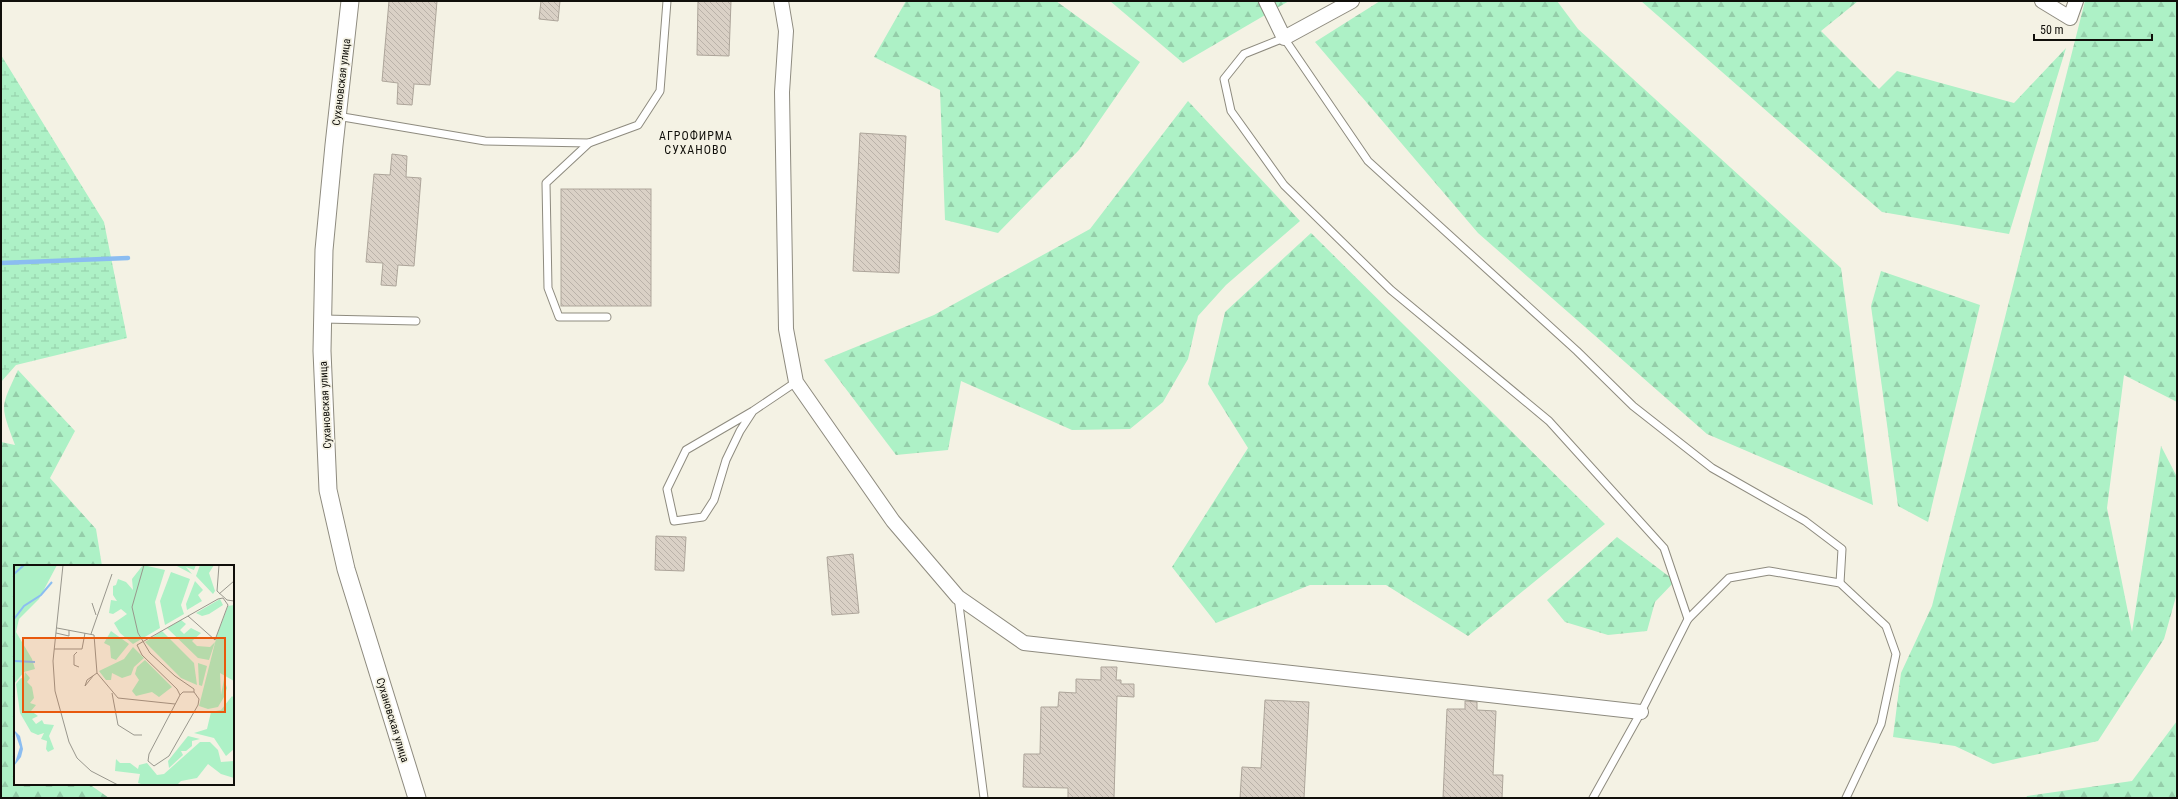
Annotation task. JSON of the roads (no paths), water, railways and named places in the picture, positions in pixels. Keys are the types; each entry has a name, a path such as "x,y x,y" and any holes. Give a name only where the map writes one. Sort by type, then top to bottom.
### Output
{"street":[{"name":"Сухановская улица","path":"350,1 324,250 322,351 328,490 346,569 417,798"},
{"path":"780,1 786,31 782,92 786,329 796,382 893,521 958,597 1024,643 1641,712"},
{"path":"1266,1 1284,38 1352,1"},
{"path":"2042,1 2070,18 2076,1"}],"lane":[{"path":"607,317 559,317 548,288 546,183 590,144 638,125 660,91 667,1"},
{"path":"1688,619 1664,548 1549,421 1391,290 1284,185 1231,111 1224,79 1244,54 1284,38 1368,161 1576,351 1633,406 1712,468 1805,521 1842,549 1840,583"},
{"path":"337,116 485,141 590,144"},
{"path":"323,319 416,321"},
{"path":"753,411 740,431 726,460 714,500 703,517 674,521 667,489 686,450 753,411 796,382"},
{"path":"1593,798 1641,712 1688,619 1729,578 1769,571 1840,583 1886,626 1896,654 1881,724 1846,798"},
{"path":"958,597 984,798"}],"waterway":[{"path":"1,263 128,258"}],"district":[{"name":"АГРОФИРМА СУХАНОВО","path":"696,143"}]}
